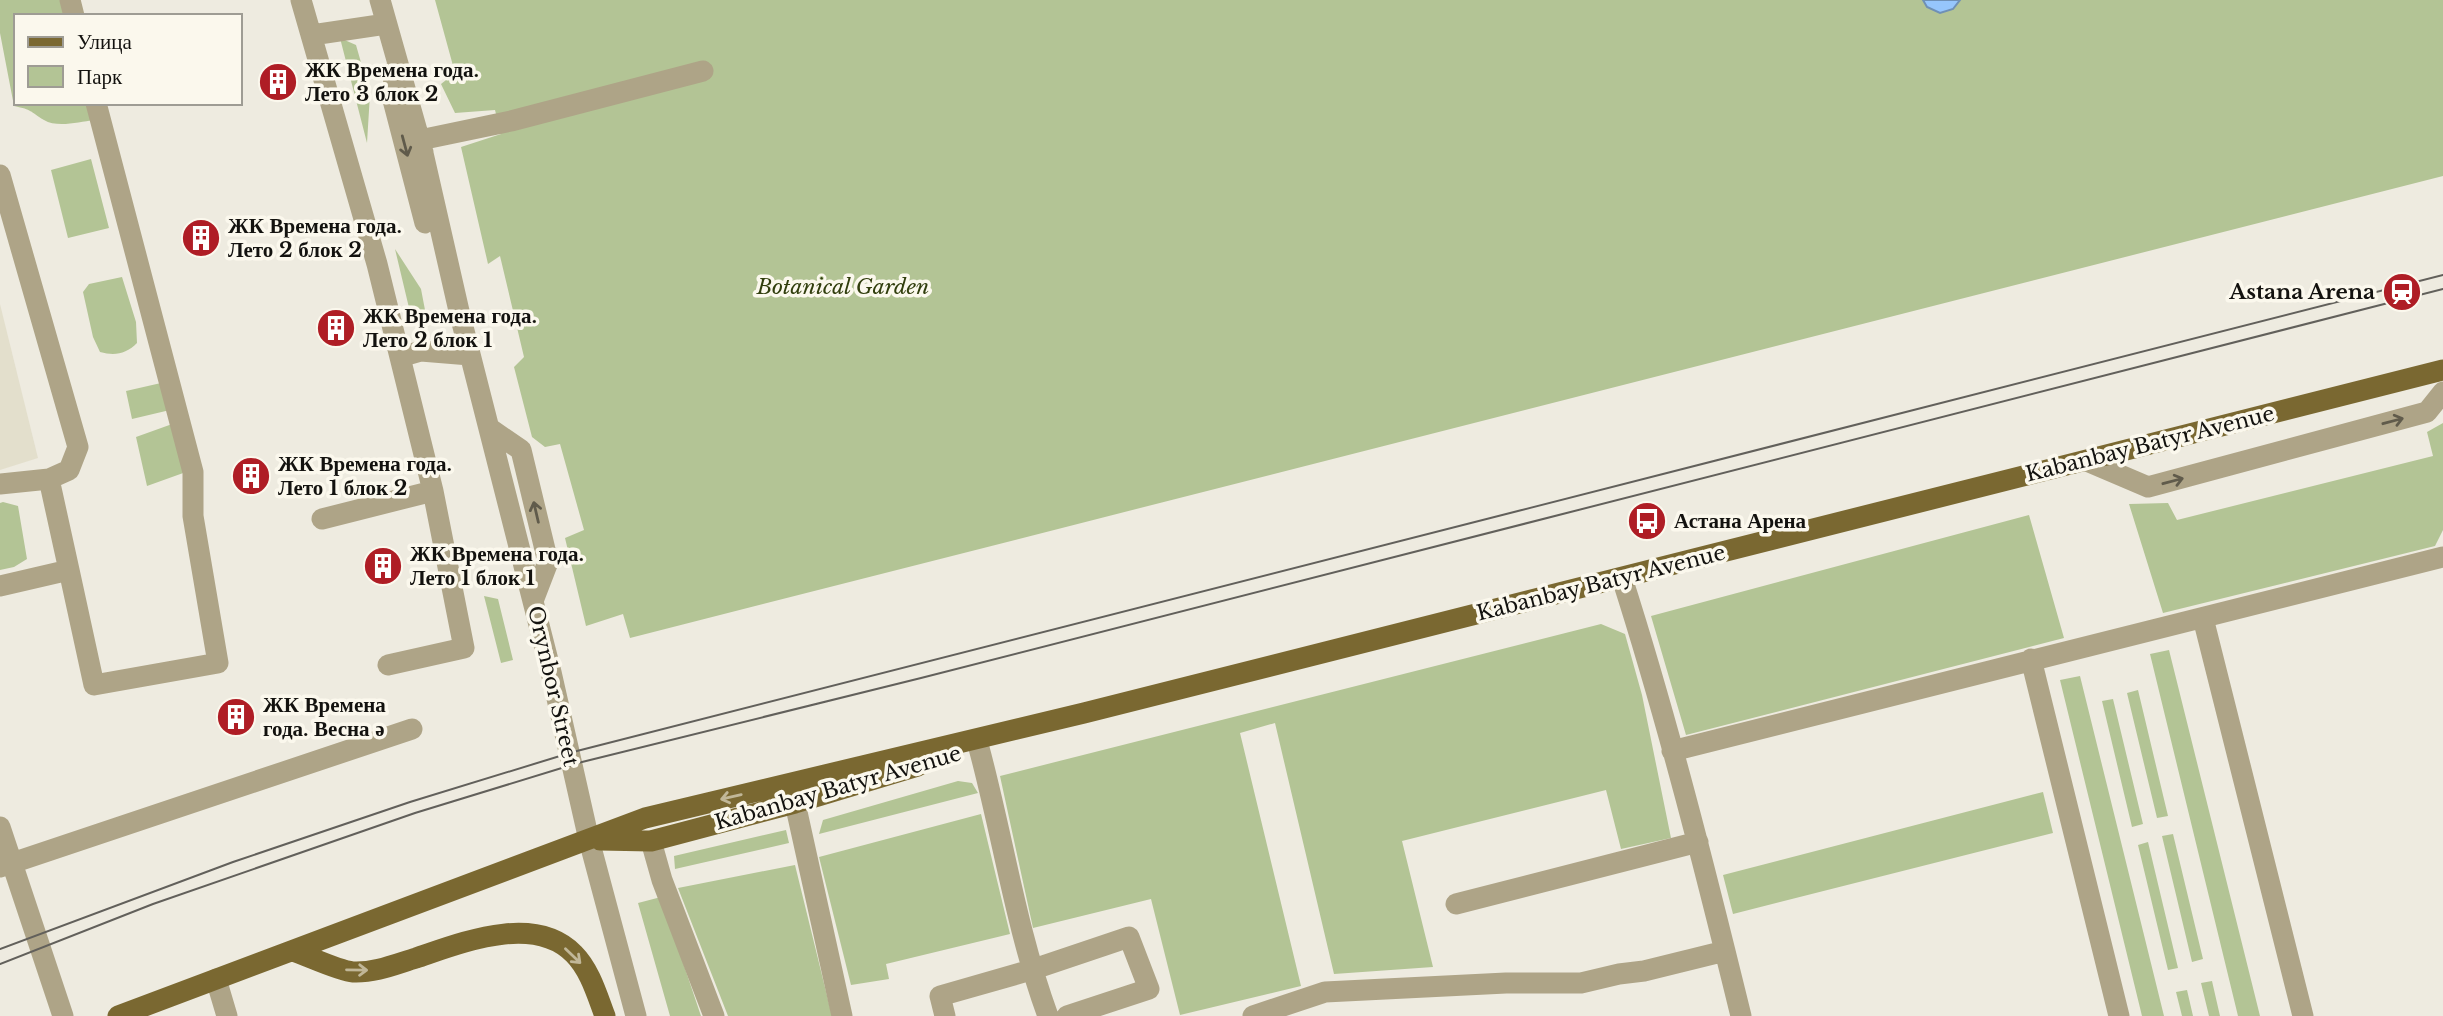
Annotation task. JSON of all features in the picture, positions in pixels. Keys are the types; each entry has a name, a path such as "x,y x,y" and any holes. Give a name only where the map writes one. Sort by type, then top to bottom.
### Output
{"main road":[{"name":"Kabanbay Batyr Avenue","path":"118,1016 645,818 1084,713 2443,370"},
{"name":"Kabanbay Batyr Avenue","path":"589,840 651,841 795,803 979,748 1084,713"},
{"path":"293,951 352,972 386,968 496,933 536,936 557,943 573,953 584,968 605,1016"}],"street":[{"path":"302,0 377,264 433,491 464,648 388,665"},
{"name":"Orynbor Street","path":"380,0 465,309 471,355"},
{"path":"312,35 386,24"},
{"path":"395,55 393,100 433,253 454,290"},
{"path":"420,140 511,121 704,71"},
{"path":"49,479 94,685 218,663 193,516 193,472 97,105"},
{"name":"Orynbor Street","path":"420,140 454,290 533,600 589,840 636,1016"},
{"path":"0,175 78,447 69,470 49,479 0,484"},
{"path":"400,357 421,351 471,355"},
{"path":"2087,461 2148,488 2427,412 2443,392"},
{"path":"323,519 433,491"},
{"path":"1672,751 2443,557"},
{"path":"0,586 69,570"},
{"path":"1622,578 1698,842 1741,1016"},
{"path":"2203,618 2303,1016"},
{"path":"2031,659 2119,1016"},
{"path":"6,865 412,729"},
{"path":"979,748 1031,970 1048,1016"},
{"path":"795,803 842,1016"},
{"path":"0,827 6,865 63,1016"},
{"path":"651,841 662,880 714,1016"},
{"path":"1456,904 1698,842"},
{"path":"945,1016 940,996 1031,970 1129,936 1149,989 1068,1016"},
{"path":"1253,1016 1325,992 1506,983 1581,983 1725,951"},
{"path":"216,979 226,1016"}],"shaded area":[{"path":"0,304 38,458 0,470"}],"green space":[{"path":"0,0 62,0 66,14 14,14 14,105 90,105 94,120 55,124 14,106 0,33"},
{"name":"Botanical Garden","path":"435,0 2443,0 2443,176 630,638 623,614 586,626 565,538 584,530 560,444 545,447 532,437 514,367 524,357 500,256 488,264 461,147 501,134 495,110 455,113 441,84 455,73"},
{"path":"340,38 356,45 370,94 367,143"},
{"path":"91,159 109,228 68,238 51,170"},
{"path":"395,249 421,289 425,310 410,312"},
{"path":"122,277 136,322 137,343 120,353 100,352 93,337 83,292 89,284"},
{"path":"161,383 170,410 132,419 126,391"},
{"path":"175,423 186,472 147,486 136,437"},
{"path":"2443,423 2443,530 2435,546 2163,613 2129,504 2168,503 2177,520 2433,456 2427,432"},
{"path":"0,503 18,506 27,559 14,567 0,570"},
{"path":"2029,515 2064,638 1686,735 1651,616"},
{"path":"484,596 498,599 513,660 501,663"},
{"path":"1601,624 1625,634 1642,695 1671,838 1621,849 1606,790 1402,841 1433,967 1334,974 1275,723 1240,733 1301,986 1180,1015 1151,899 1033,928 1000,776"},
{"path":"2169,650 2260,1016 2238,1016 2150,654"},
{"path":"2080,676 2164,1016 2142,1016 2060,680"},
{"path":"2138,690 2168,816 2157,818 2127,693"},
{"path":"2113,699 2143,824 2132,827 2102,701"},
{"path":"958,781 972,783 978,793 819,834 823,820"},
{"path":"2043,792 2053,833 1733,914 1723,875"},
{"path":"981,814 1010,934 886,964 889,979 851,985 819,857"},
{"path":"786,830 789,843 675,869 674,856"},
{"path":"2173,834 2203,959 2192,962 2162,836"},
{"path":"2148,842 2178,968 2168,970 2138,845"},
{"path":"795,865 832,1016 728,1016 678,888"},
{"path":"661,897 701,1016 670,1016 638,903"},
{"path":"2212,981 2220,1016 2209,1016 2201,983"},
{"path":"2187,990 2193,1016 2182,1016 2176,992"}],"water":[{"path":"1923,0 1960,0 1953,9 1940,13 1927,7"}],"tram line":[{"path":"0,949 233,862 410,802 573,752 2443,275"},
{"path":"0,964 153,904 415,813 578,763 921,678 2443,289"}],"place":[{"name":"ЖК Времена года. Лето 3 блок 2","path":"278,82"},
{"name":"ЖК Времена года. Лето 2 блок 2","path":"201,238"},
{"name":"Astana Arena","path":"2402,292"},
{"name":"ЖК Времена года. Лето 2 блок 1","path":"336,328"},
{"name":"ЖК Времена года. Лето 1 блок 2","path":"251,476"},
{"name":"Астана Арена","path":"1647,521"},
{"name":"ЖК Времена года. Лето 1 блок 1","path":"383,566"},
{"name":"ЖК Времена года. Весна ә","path":"236,717"}]}
